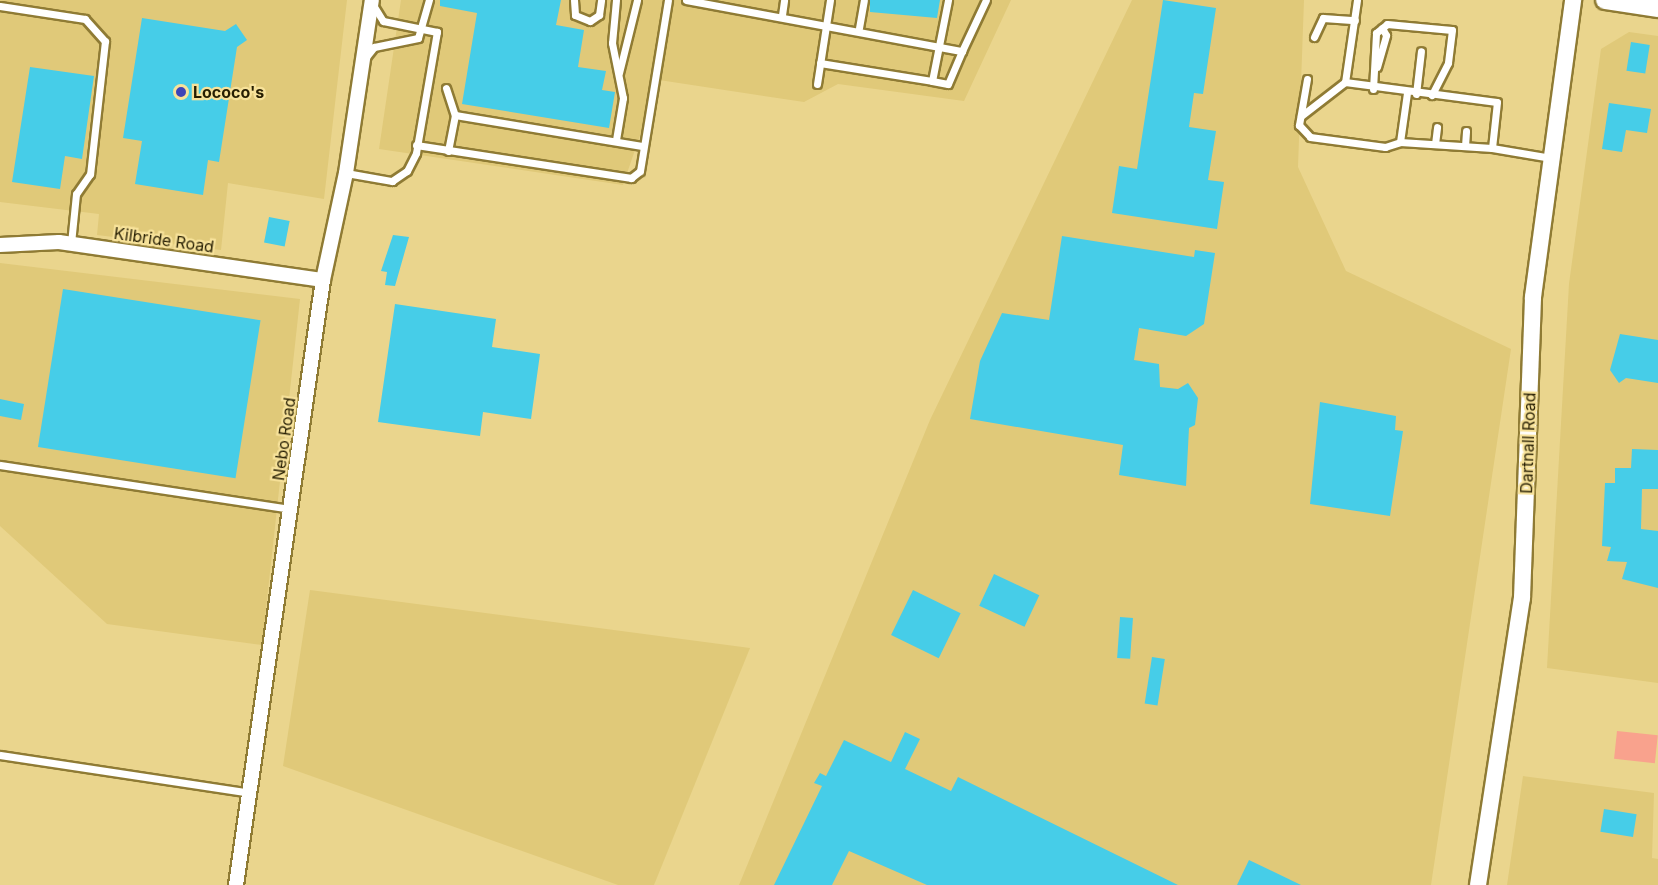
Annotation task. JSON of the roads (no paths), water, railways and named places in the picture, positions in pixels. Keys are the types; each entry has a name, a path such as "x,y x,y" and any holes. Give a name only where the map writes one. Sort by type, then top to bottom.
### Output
{"main road":[{"path":"1605,0 1658,8"}],"street":[{"name":"Dartnall Road","path":"1478,885 1522,598 1533,297 1573,0"},
{"name":"Nebo Road","path":"236,885 323,280 346,173 372,1"},
{"name":"Kilbride Road","path":"0,245 71,243 323,280"}],"lane":[{"path":"363,62 374,47 410,43 423,28 429,0"},
{"path":"574,0 575,15 590,21 599,15 601,0"},
{"path":"616,0 612,43 623,99 616,140"},
{"path":"618,74 637,0"},
{"path":"416,145 616,179 640,171 668,0"},
{"path":"686,0 942,43 962,51"},
{"path":"782,15 784,0"},
{"path":"817,84 830,0"},
{"path":"859,28 864,0"},
{"path":"932,81 942,43 948,0"},
{"path":"820,63 948,84 986,0"},
{"path":"1301,116 1346,82 1357,0"},
{"path":"346,173 392,181 407,171 416,145 437,32 383,21 372,1"},
{"path":"0,6 85,19 105,41 90,174 76,194 71,243"},
{"path":"1314,37 1323,18 1354,20"},
{"path":"1372,89 1377,67 1373,60 1382,28 1400,24 1452,30 1448,63 1437,98"},
{"path":"1416,94 1421,51"},
{"path":"1307,79 1299,125 1310,137 1385,147 1400,142 1492,148 1552,158"},
{"path":"1346,82 1372,89 1468,103 1497,102 1492,148"},
{"path":"446,88 455,115 448,151"},
{"path":"1400,142 1407,93"},
{"path":"455,115 643,146"},
{"path":"1435,144 1437,127"},
{"path":"1465,146 1466,131"},
{"path":"0,465 290,509"},
{"path":"0,755 251,793"}],"place":[{"name":"Lococo's","path":"181,92"}]}
